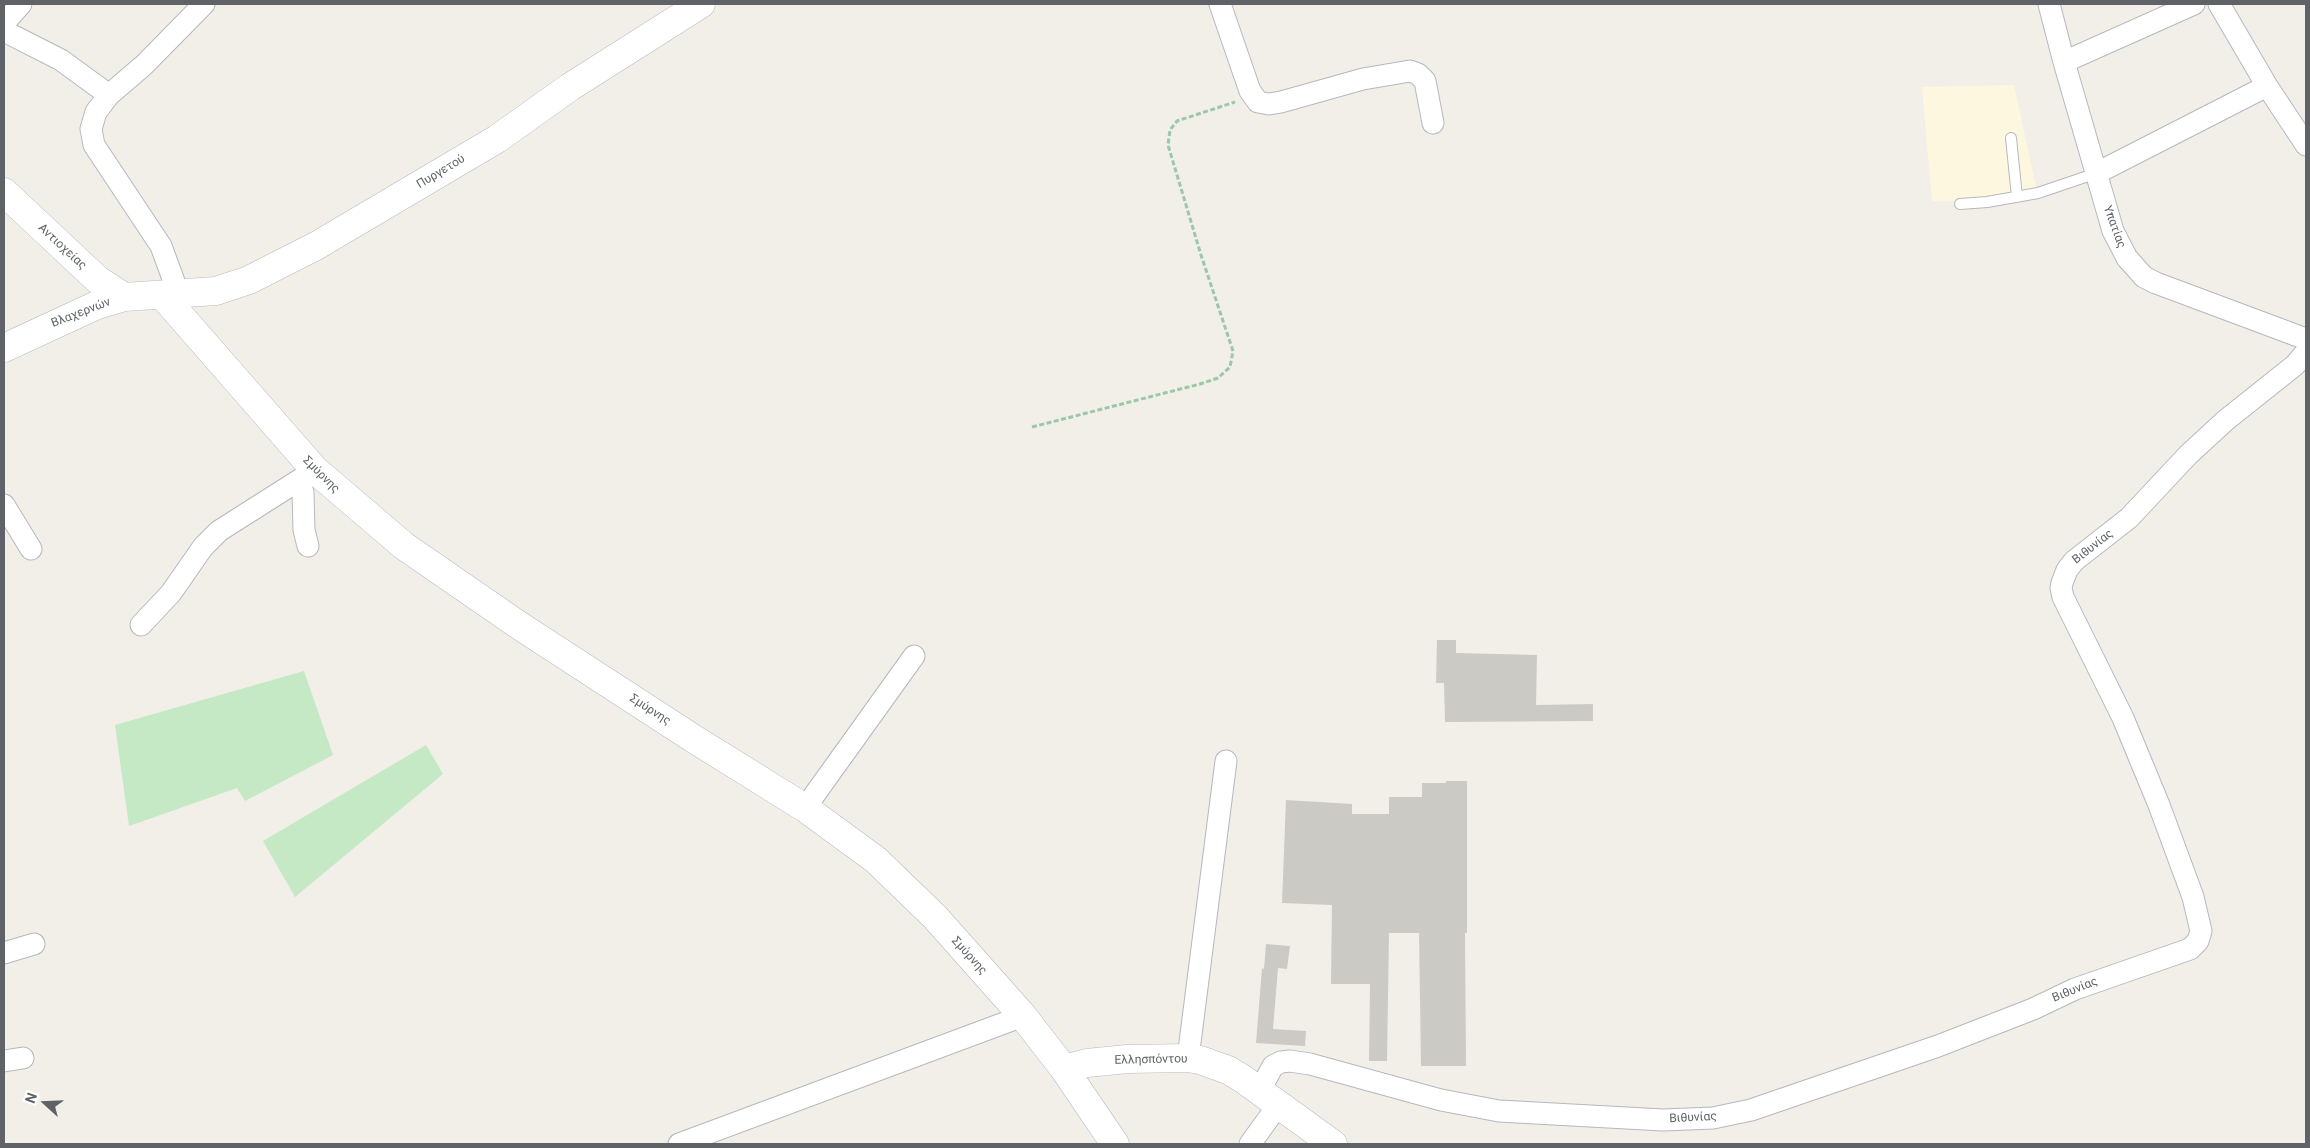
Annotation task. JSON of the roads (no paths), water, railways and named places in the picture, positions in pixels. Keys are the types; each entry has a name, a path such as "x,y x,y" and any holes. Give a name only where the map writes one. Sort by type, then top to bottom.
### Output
{"street":[{"path":"4,23 21,4"},
{"path":"171,295 162,246 92,139 91,129 94,118 109,95 144,65 204,4"},
{"name":"Πυργετού","path":"171,295 216,291 249,280 316,246 496,139 570,87 701,4"},
{"path":"1220,4 1251,94 1261,104 1275,104 1363,79 1410,71 1418,74 1425,81 1433,123"},
{"name":"Υπατίας","path":"2049,4 2064,62 2118,242 2127,258 2144,277 2306,339"},
{"path":"2064,62 2194,4"},
{"path":"2219,4 2267,86 2306,145"},
{"path":"4,31 61,60 109,95"},
{"path":"2097,173 2267,86"},
{"name":"Αντιοχείας","path":"4,192 98,280 124,297"},
{"name":"Βλαχερνών","path":"4,348 80,312 124,297 171,295"},
{"name":"Σμύρνης","path":"171,295 307,475 455,582 694,740 805,808 853,842 900,882 1023,1016 1064,1069 1116,1144"},
{"name":"Βιθυνίας","path":"1250,1144 1270,1097 1273,1066 1281,1062 1290,1061 1310,1064 1442,1100 1500,1111 1664,1120 1720,1117 1775,1102 1938,1046 2024,1013 2075,989 2180,955 2190,949 2198,941 2201,931 2193,897 2159,805 2123,718 2061,588 2063,577 2074,561 2129,518 2188,455 2226,420 2295,364 2306,352"},
{"path":"307,475 303,493 304,530 308,546"},
{"path":"141,625 170,593 198,553 219,531 307,475"},
{"path":"4,505 32,548"},
{"path":"805,808 914,656"},
{"path":"1188,1058 1226,760"},
{"path":"4,952 34,944"},
{"path":"679,1144 1023,1016"},
{"name":"Ελλησπόντου","path":"1064,1069 1101,1061 1188,1058 1228,1070 1270,1097 1333,1144"}],"lane":[{"path":"2011,138 2016,197"},
{"path":"1960,204 2038,193 2097,173"}]}
